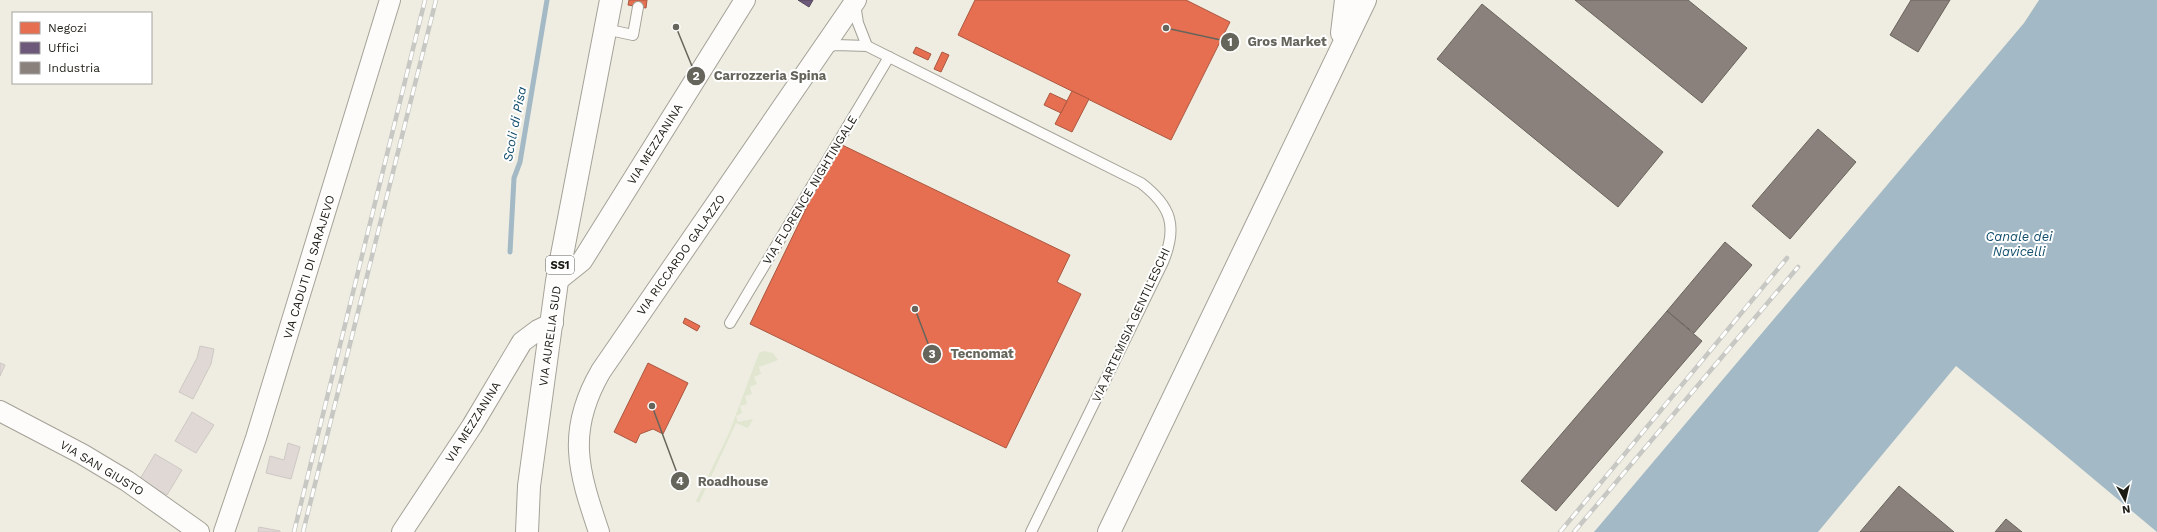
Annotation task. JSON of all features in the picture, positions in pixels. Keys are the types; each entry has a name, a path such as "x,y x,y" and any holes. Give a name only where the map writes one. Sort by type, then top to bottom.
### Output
{"main road":[{"name":"VIA AURELIA SUD","path":"527,532 529,486 553,323 557,281 610,0"},
{"path":"1340,54 1346,0"},
{"path":"1109,532 1365,0"}],"street":[{"name":"VIA CADUTI DI SARAJEVO","path":"224,532 256,438 390,0"},
{"name":"VIA MEZZANINA","path":"557,281 582,261 746,0"},
{"name":"VIA RICCARDO GALAZZO","path":"599,532 586,493 578,447 582,412 591,389 601,371 724,194 822,48 856,1"},
{"name":"VIA MEZZANINA","path":"402,532 472,426 522,342 538,330 553,323"},
{"name":"VIA SAN GIUSTO","path":"0,412 82,454 127,480 199,532"}],"lane":[{"path":"822,48 836,45 867,46 858,23 856,1"},
{"path":"605,29 633,35 638,7"},
{"name":"VIA ARTEMISIA GENTILESCHI","path":"867,46 1141,182 1159,198 1166,208 1170,218 1171,240 1164,262 1031,532"},
{"name":"VIA FLORENCE NIGHTINGALE","path":"730,323 889,57"}],"green space":[{"path":"764,351 773,353 778,360 759,367 761,374 754,377 757,384 750,387 752,394 745,396 747,404 740,406 742,413 736,416 738,422 753,419 748,428 736,423 699,503 696,501 729,433 759,353"}],"water":[{"name":"Canale dei Navicelli","path":"2039,0 2157,0 2157,532 1956,366 1818,532 1594,532 2024,23"}],"building: Negozi":[{"path":"629,0 647,0 646,8 628,5"},
{"path":"975,0 1186,0 1230,22 1171,140 958,35"},
{"path":"916,47 931,54 928,60 913,53"},
{"path":"942,52 949,55 941,72 934,69"},
{"path":"1072,91 1089,99 1072,132 1055,124"},
{"path":"1050,93 1067,101 1061,113 1044,105"},
{"path":"838,143 1070,255 1057,282 1081,294 1006,448 750,324"},
{"path":"685,318 700,326 697,331 683,323"},
{"path":"648,363 688,383 663,434 653,429 640,434 636,443 614,432"}],"building: Uffici":[{"path":"798,0 813,0 809,7"}],"building: Industria":[{"path":"1575,0 1688,0 1747,48 1702,103"},
{"path":"1911,0 1950,0 1918,52 1890,35"},
{"path":"1482,4 1663,152 1618,207 1437,59"},
{"path":"1818,129 1856,162 1790,239 1752,206"},
{"path":"1725,242 1752,265 1694,333 1667,311"},
{"path":"1667,311 1702,341 1556,511 1521,481"},
{"path":"1899,486 1954,532 1860,532"},
{"path":"2006,519 2022,532 1995,532"}],"building: Altro":[{"path":"200,346 214,349 211,364 193,399 179,392 197,358"},
{"path":"0,363 5,365 0,376"},
{"path":"192,412 214,425 196,453 175,441"},
{"path":"288,443 300,447 291,479 266,473 270,456 284,460"},
{"path":"155,454 182,470 167,495 140,479"},
{"path":"259,527 280,531 280,532 258,532"}],"waterway":[{"name":"Scoli di Pisa","path":"510,252 514,178 520,162 547,0"}],"railway":[{"path":"294,532 425,0"},
{"path":"303,532 436,0"},
{"path":"1560,532 1787,258"},
{"path":"1574,532 1798,267"}],"place":[{"name":"Carrozzeria Spina","path":"676,27"},
{"name":"Gros Market","path":"1166,28"},
{"name":"Tecnomat","path":"915,309"},
{"name":"Roadhouse","path":"652,406"}]}
